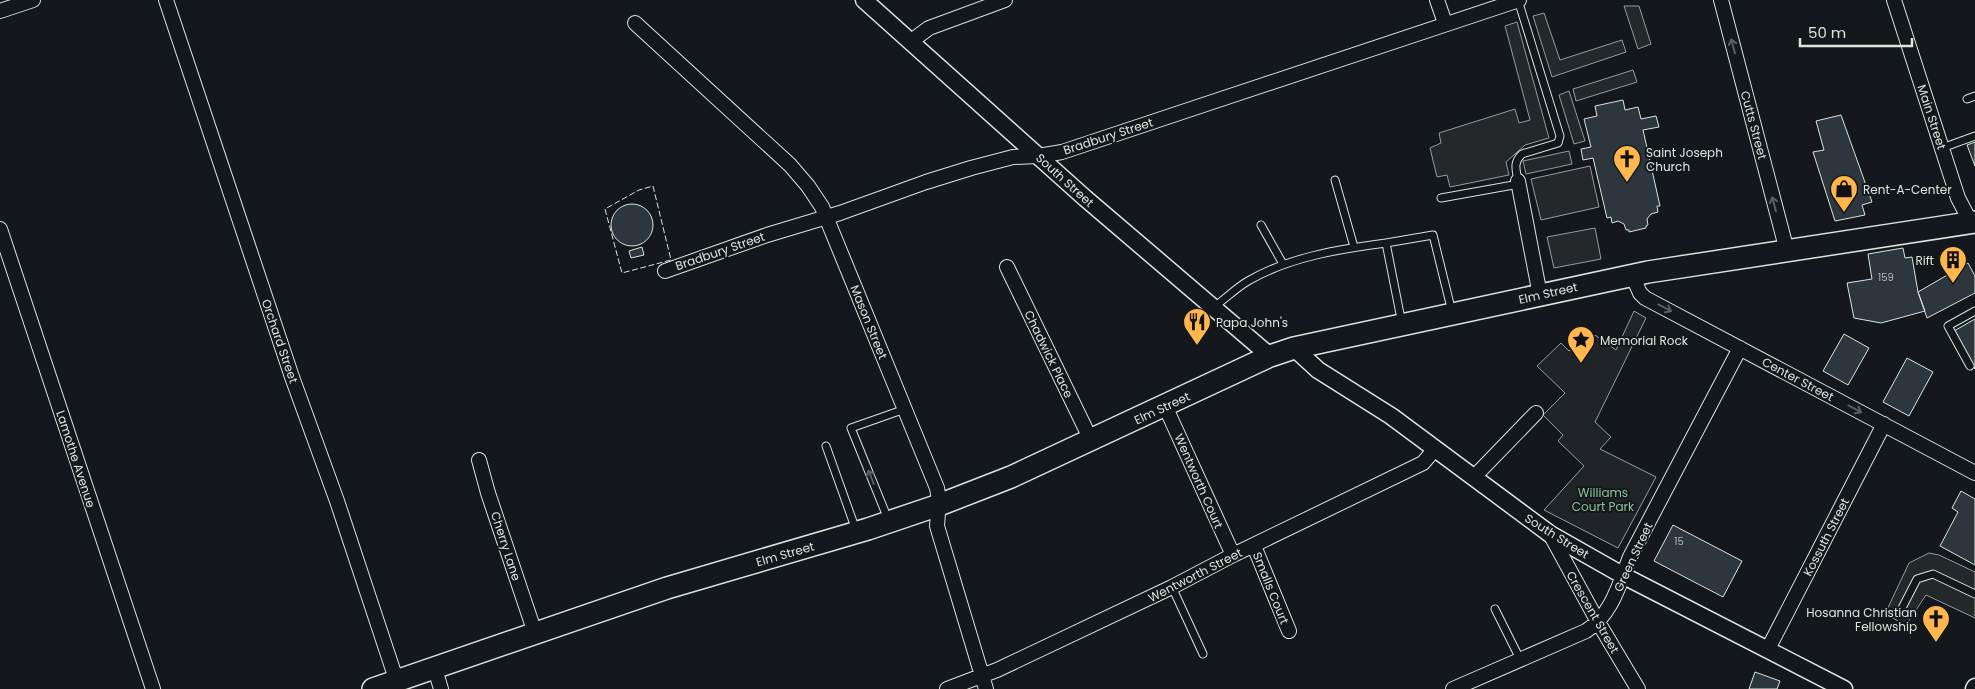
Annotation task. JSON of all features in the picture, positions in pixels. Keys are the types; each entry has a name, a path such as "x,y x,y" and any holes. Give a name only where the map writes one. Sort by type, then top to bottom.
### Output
{"main road":[{"name":"Elm Street","path":"373,689 667,588 858,532 939,505 1011,477 1270,356 1294,348 1632,275 1974,225"}],"street":[{"path":"0,11 33,0"},
{"name":"Orchard Street","path":"166,0 397,682"},
{"name":"South Street","path":"864,0 1038,156 1270,356"},
{"path":"910,42 929,28 1005,0"},
{"path":"1437,0 1445,24"},
{"name":"Bradbury Street","path":"665,271 767,235 962,171 1013,157 1038,156 1062,152 1519,0"},
{"name":"Cutts Street","path":"1721,0 1786,251"},
{"name":"Main Street","path":"1894,0 1962,208 1974,225"},
{"name":"Mason Street","path":"635,23 790,165 813,192 826,217 937,488 939,505 936,520 937,526 984,683"},
{"path":"1519,183 1540,295"},
{"name":"Lamothe Avenue","path":"0,230 153,689"},
{"name":"Chadwick Place","path":"1007,268 1091,440"},
{"name":"Center Street","path":"1632,275 1640,293 1645,298 1975,473"},
{"name":"South Street","path":"1294,348 1318,370 1391,416 1550,534 1624,576 1844,689"},
{"name":"Green Street","path":"1453,689 1586,631 1598,622 1615,597 1630,557 1740,348"},
{"name":"Wentworth Court","path":"1165,406 1233,555"},
{"path":"1474,477 1536,413"},
{"name":"Kossuth Street","path":"1768,649 1884,424"},
{"name":"Wentworth Street","path":"947,689 984,683 1233,555 1423,463 1436,449"},
{"name":"Cherry Lane","path":"479,460 534,633"},
{"name":"Crescent Street","path":"1550,534 1598,622 1638,689"},
{"name":"Smalls Court","path":"1254,546 1289,631"},
{"path":"435,669 441,689"}],"lane":[{"path":"1441,198 1519,183 1515,164 1519,156 1558,143 1560,136 1519,0"},
{"path":"1967,99 1975,96"},
{"path":"1942,148 1975,136"},
{"path":"1335,180 1354,247"},
{"path":"1261,225 1283,264"},
{"path":"1214,308 1248,282 1283,264 1354,247 1433,235 1453,314"},
{"path":"1386,243 1402,325"},
{"path":"1970,366 1948,326 1975,312"},
{"path":"889,522 851,428 905,409"},
{"path":"826,446 858,532"},
{"path":"1900,612 1917,579 1933,574 1975,594"},
{"path":"1172,587 1202,654"},
{"path":"1495,609 1520,659"}],"green space":[{"name":"Williams Court Park","path":"1634,311 1646,318 1595,422 1611,437 1600,449 1656,477 1618,548 1544,510 1584,466 1558,441 1563,435 1543,415 1565,393 1537,366 1561,343 1569,351 1576,345 1582,350 1595,335 1616,350"}],"shaded area":[{"path":"1624,6 1639,6 1651,44 1638,49"},
{"path":"1544,13 1560,60 1622,40 1626,52 1552,77 1533,16"},
{"path":"1517,22 1549,138 1525,145 1506,162 1509,175 1450,187 1447,175 1437,177 1430,148 1441,143 1439,133 1515,109 1519,123 1530,120 1505,26"},
{"path":"1633,70 1637,82 1576,101 1573,89"},
{"path":"1569,91 1585,141 1574,144 1559,95"},
{"path":"1569,151 1572,164 1526,174 1523,161"},
{"path":"1590,166 1599,207 1541,220 1531,179"},
{"path":"1595,228 1601,259 1554,268 1547,237"},
{"path":"1929,553 1939,555 1975,572 1975,618 1926,595 1906,625 1885,614 1909,563"}],"building":[{"name":"Saint Joseph Church","path":"1623,100 1625,110 1638,107 1641,119 1656,116 1659,127 1643,130 1660,206 1657,206 1658,212 1651,214 1647,219 1648,225 1646,228 1629,232 1624,224 1618,221 1612,223 1611,217 1607,218 1593,158 1583,160 1581,149 1591,147 1584,119 1597,116 1595,106"},
{"path":"1841,115 1872,202 1862,205 1865,215 1835,221 1813,152 1824,150 1816,121"},
{"path":"1975,142 1975,166 1967,145"},
{"path":"632,204 647,210 653,225 647,240 632,246 617,240 611,225 617,210"},
{"path":"642,247 644,255 631,258 629,251"},
{"path":"1903,248 1905,258 1912,257 1918,292 1925,311 1881,323 1854,318 1847,283 1872,279 1868,254"},
{"name":"Rift","path":"1968,263 1975,276 1975,293 1927,318 1918,292"},
{"path":"1975,319 1975,369 1954,331"},
{"path":"1844,334 1869,348 1848,385 1823,371"},
{"path":"1907,358 1933,372 1909,416 1883,402"},
{"path":"1961,491 1975,499 1975,565 1940,546 1958,512 1952,508"},
{"path":"1673,525 1742,561 1723,597 1654,561"},
{"path":"1755,672 1780,681 1777,689 1749,689"}],"fence":[{"path":"653,186 671,260 622,273 605,209 639,190 653,186"}],"place":[{"name":"Saint Joseph Church","path":"1627,183"},
{"name":"Rent-A-Center","path":"1844,213"},
{"name":"Rift","path":"1953,284"},
{"name":"Papa John's","path":"1197,346"},
{"name":"Memorial Rock","path":"1581,364"},
{"name":"Hosanna Christian Fellowship","path":"1936,643"}]}
